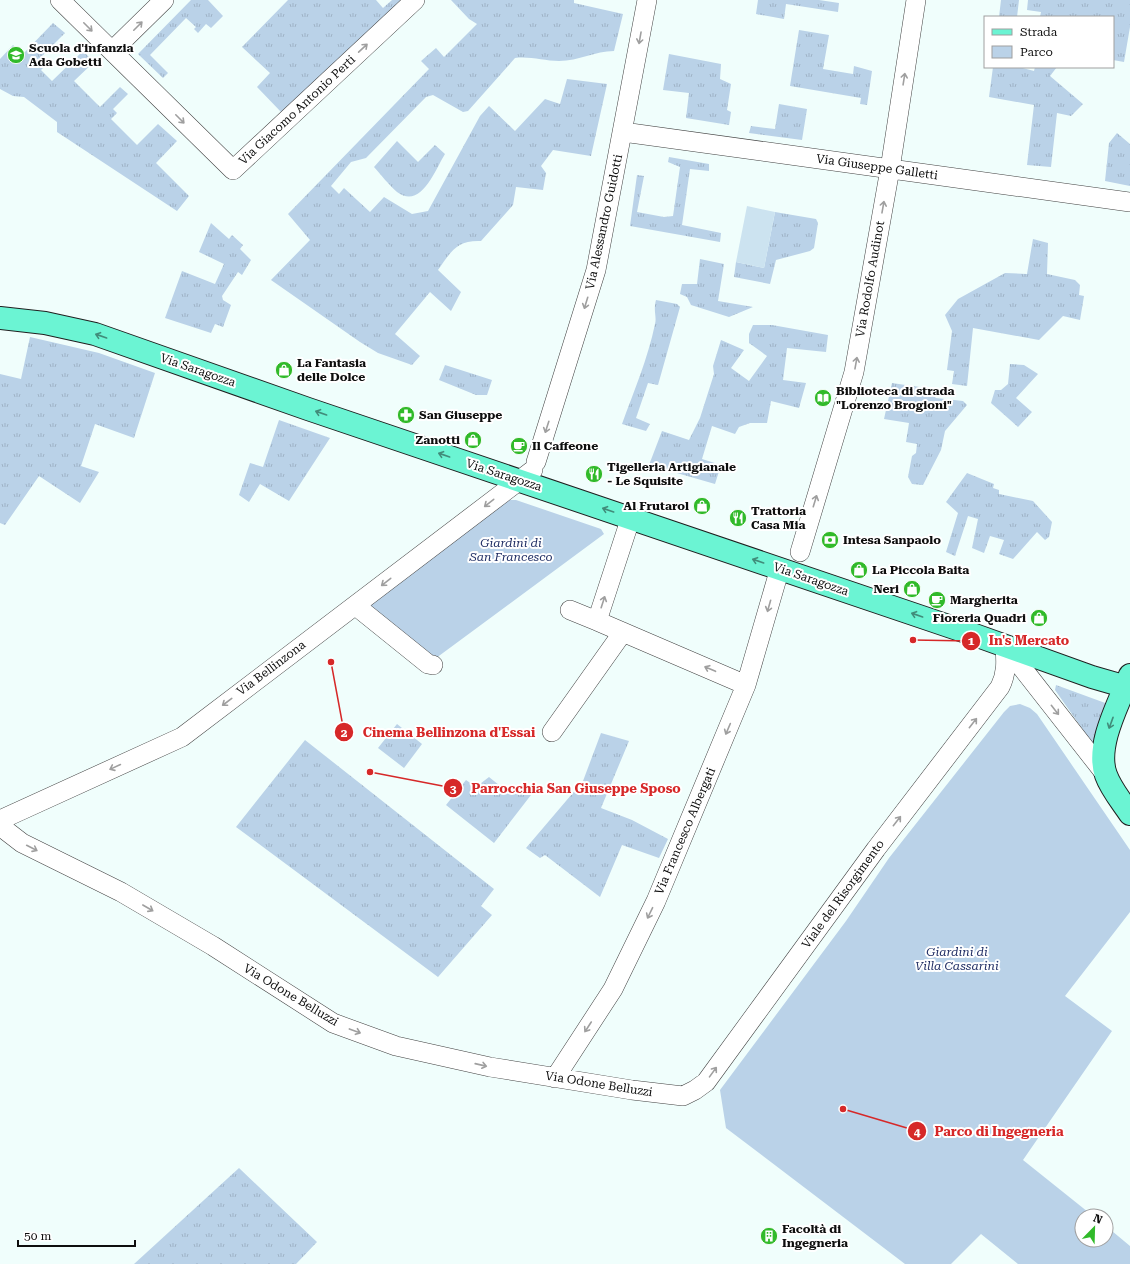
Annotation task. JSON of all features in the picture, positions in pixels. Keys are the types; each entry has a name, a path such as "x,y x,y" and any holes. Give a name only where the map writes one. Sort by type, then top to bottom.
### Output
{"main road":[{"name":"Via Saragozza","path":"0,318 45,323 95,334 308,409 530,471 631,517 793,564 980,637 1092,677 1128,683"},
{"path":"1128,683 1103,749 1102,760 1106,775 1130,814"}],"street":[{"name":"Via Giacomo Antonio Perti","path":"60,0 232,170 415,0"},
{"path":"112,51 164,0"},
{"name":"Via Alessandro Guidotti","path":"530,471 596,270 647,0"},
{"name":"Via Rodolfo Audinot","path":"793,564 854,372 890,169 916,0"},
{"name":"Via Giuseppe Galletti","path":"623,132 1130,202"},
{"name":"Via Bellinzona","path":"0,820 182,736 356,606 530,471"},
{"path":"597,621 631,517"},
{"name":"Via Francesco Albergati","path":"554,1078 613,989 656,901 746,684 793,564"},
{"path":"356,606 428,664 433,665"},
{"path":"570,610 746,684"},
{"path":"552,732 623,632"},
{"path":"1005,646 1106,775"},
{"name":"Viale del Risorgimento","path":"683,1096 706,1082 876,849 1000,687 1004,680 1007,663 1005,646"},
{"path":"1000,687 1016,684 1040,691"},
{"name":"Via Odone Belluzzi","path":"0,826 22,843 121,892 200,938 333,1023 396,1046 490,1067 632,1090 683,1096"}],"green space":[{"path":"191,0 208,0 223,16 211,28 206,24 198,33 194,29 196,27 186,18 150,55 168,73 163,78 138,54"},
{"path":"288,0 376,0 383,8 392,0 404,0 282,113 257,87 270,73 242,47"},
{"path":"451,0 574,0 574,3 623,14 614,51 607,51 566,61 515,58 468,111 463,112 433,95 426,97 366,158 351,162 331,186 339,194 344,188 370,212 384,197 412,214 428,211 480,116 489,106 515,131 545,99 560,104 567,79 607,84 591,156 553,150 541,166 546,173 543,190 516,187 513,205 481,241 473,241 455,248 438,270 461,292 451,311 430,292 395,334 420,356 412,365 378,353 271,280 310,240 288,214 429,69 421,61 436,48 444,57 477,24 469,19"},
{"path":"758,0 819,0 839,3 838,12 786,4 784,19 756,14"},
{"path":"1001,0 1019,0 1017,16 999,16"},
{"path":"1028,0 1130,0 1130,27 1124,62 1114,60 1114,16 1040,16 1041,12 1027,10"},
{"path":"53,23 65,33 42,56 49,62 41,70 52,81 83,51 94,62 74,81 100,107 120,87 128,94 113,109 117,113 111,119 137,145 158,124 177,141 156,163 189,196 177,211 57,132 57,122 24,97 13,96 0,89 0,59 13,45 23,54"},
{"path":"799,30 829,35 823,69 853,74 854,66 872,71 867,105 860,104 861,98 790,86"},
{"path":"669,54 721,64 720,79 731,84 727,110 731,112 729,125 686,118 689,93 663,90"},
{"path":"993,68 1023,68 1034,71 1035,68 1056,68 1050,76 1083,104 1071,116 1057,113 1051,167 1027,165 1034,105 989,97"},
{"path":"779,104 807,109 802,140 749,133 751,126 775,129"},
{"path":"1117,133 1130,144 1130,186 1105,181 1109,143"},
{"path":"397,141 418,162 435,145 445,154 426,186 413,196 406,196 397,192 374,167"},
{"path":"669,157 709,164 709,171 690,169 682,225 721,233 720,242 630,226 637,175 644,176 637,212 664,217 673,216 680,167 668,162"},
{"path":"775,212 816,219 818,223 814,248 810,251 776,260 770,284 734,277 736,262 764,268"},
{"path":"211,223 229,239 232,235 243,245 240,249 251,260 242,275 238,272 222,296 223,300 231,305 223,327 215,324 211,333 165,318 182,271 215,284 224,264 199,252"},
{"path":"1033,239 1048,243 1047,274 1075,280 1080,285 1079,295 1084,296 1080,320 1063,316 1039,340 973,328 967,386 952,384 954,371 947,370 952,331 945,315 958,299 1005,273 1027,274"},
{"path":"700,259 724,264 718,301 753,307 729,317 691,305 687,297 680,294 682,284 697,284"},
{"path":"656,300 677,304 680,307 658,385 648,383 636,418 650,424 646,431 622,424 649,349 655,321"},
{"path":"753,325 772,325 828,335 826,352 787,348 783,380 806,383 799,408 771,401 767,423 750,423 739,427 735,434 712,426 702,459 721,465 715,484 649,465 662,431 689,440 700,418 714,374 713,366 721,340 744,350 731,368 749,381 767,356 749,343 749,334"},
{"path":"30,337 99,353 155,373 134,438 95,424 81,466 99,472 80,503 39,476 5,525 0,523 0,374 21,379"},
{"path":"1010,364 1024,365 1038,374 1016,398 1032,412 1018,427 991,403 995,390 1001,390 1008,384"},
{"path":"445,365 492,380 487,395 476,395 439,380"},
{"path":"892,383 926,388 936,398 963,401 967,405 945,431 941,450 923,485 912,484 908,477 912,456 916,453 917,444 906,442 909,423 884,419"},
{"path":"279,420 330,438 289,501 260,484 249,502 239,495 250,463 263,467"},
{"path":"967,473 994,484 993,488 999,490 999,494 1033,501 1052,522 1049,537 1045,540 1037,532 1013,559 999,554 1004,540 990,536 984,553 972,548 978,519 968,516 955,556 946,552 958,513 946,502"},
{"name":"Giardini di San Francesco","path":"509,500 516,500 601,529 604,534 428,664 360,609"},
{"path":"1056,685 1108,704 1093,744 1055,690"},
{"name":"Giardini di Villa Cassarini","path":"1020,704 1030,708 1037,714 1130,850 1130,912 1065,996 1112,1031 1023,1160 1083,1208 1074,1208 1074,1248 1114,1248 1114,1233 1130,1246 1130,1264 1018,1264 981,1234 951,1264 905,1264 726,1128 720,1090 846,921 889,858 1010,706"},
{"path":"397,724 422,744 404,768 378,748"},
{"path":"601,733 629,741 601,808 632,820 668,839 659,858 622,845 600,897 545,855 540,858 526,848 583,781"},
{"path":"305,740 494,889 481,906 492,915 438,977 236,827"},
{"path":"489,777 504,789 523,788 531,795 494,843 446,805 466,780 476,787"},
{"path":"239,1168 317,1242 296,1264 134,1264"}],"shaded area":[{"path":"747,206 775,212 764,268 736,262"}],"place":[{"name":"Scuola d'infanzia Ada Gobetti","path":"16,55"},
{"name":"La Fantasia delle Dolce","path":"284,370"},
{"name":"Biblioteca di strada \"Lorenzo Brogioni\"","path":"823,398"},
{"name":"San Giuseppe","path":"406,415"},
{"name":"Zanotti","path":"473,440"},
{"name":"Il Caffeone","path":"519,446"},
{"name":"Tigelleria Artigianale - Le Squisite","path":"594,474"},
{"name":"Al Frutarol","path":"702,506"},
{"name":"Trattoria Casa Mia","path":"738,518"},
{"name":"Intesa Sanpaolo","path":"830,540"},
{"name":"La Piccola Baita","path":"859,570"},
{"name":"Neri","path":"912,589"},
{"name":"Margherita","path":"937,600"},
{"name":"Fioreria Quadri","path":"1039,618"},
{"name":"In's Mercato","path":"913,640"},
{"name":"Cinema Bellinzona d'Essai","path":"331,662"},
{"name":"Parrocchia San Giuseppe Sposo","path":"370,772"},
{"name":"Parco di Ingegneria","path":"843,1109"},
{"name":"Facoltà di Ingegneria","path":"769,1236"}]}
